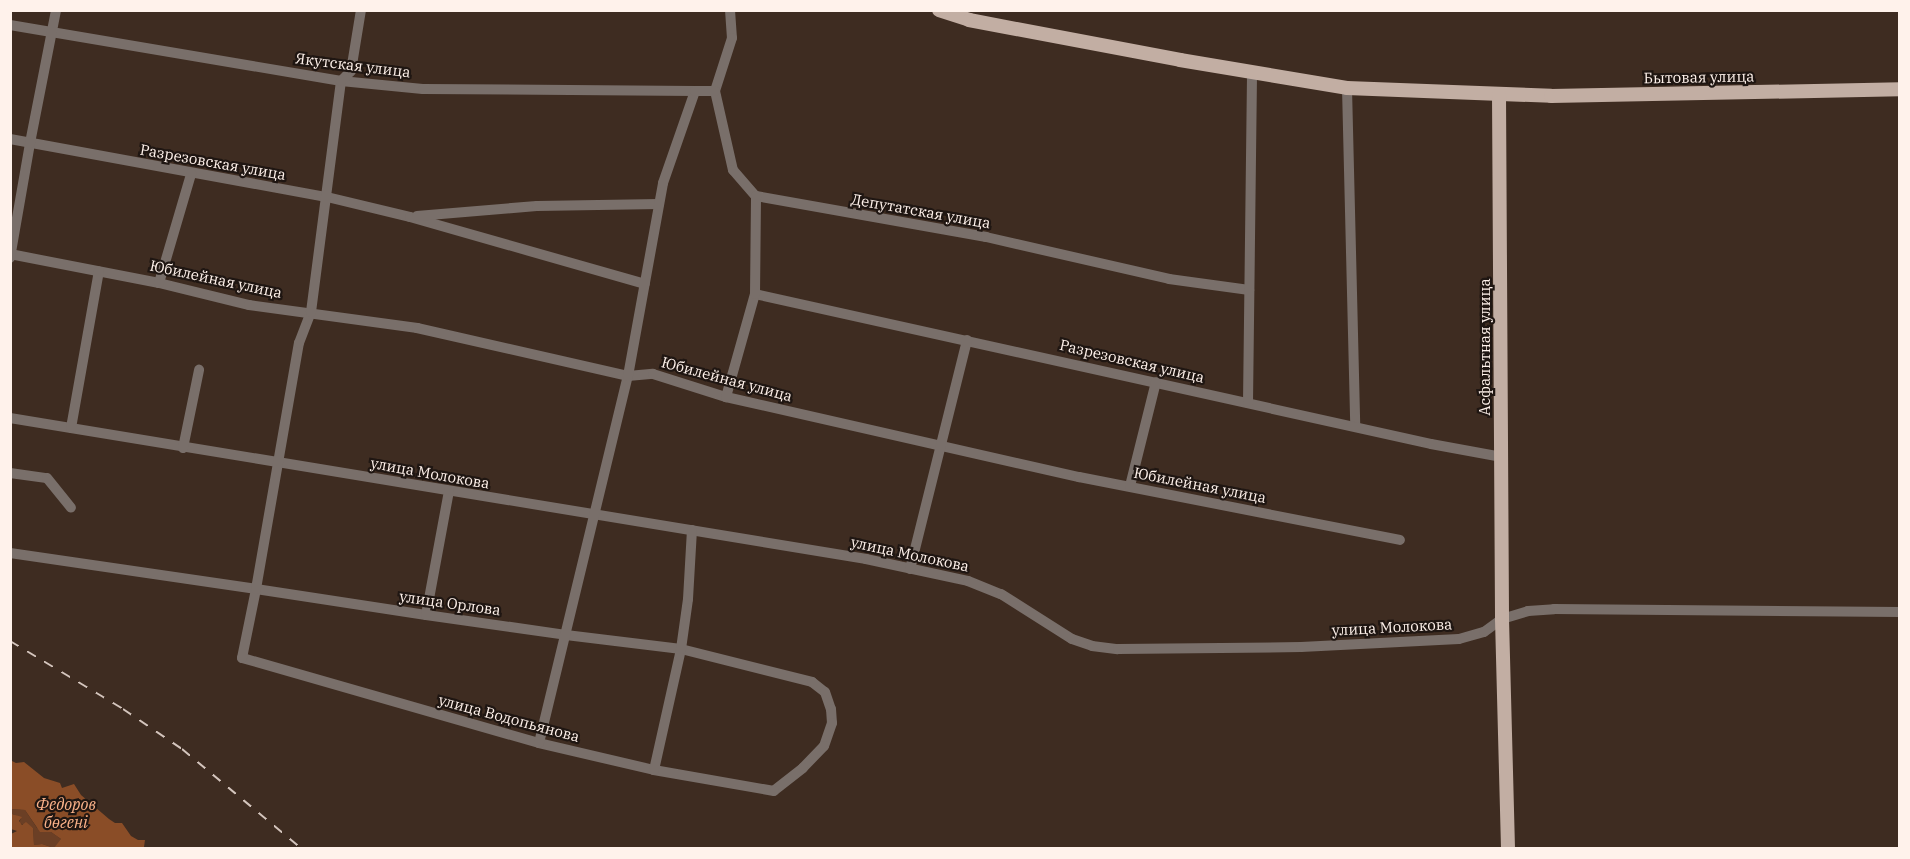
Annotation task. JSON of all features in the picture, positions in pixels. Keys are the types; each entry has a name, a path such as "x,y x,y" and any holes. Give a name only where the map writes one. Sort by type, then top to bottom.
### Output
{"main road":[{"path":"939,10 969,20 1252,74 1347,88 1499,94"},
{"name":"Бытовая улица","path":"1499,94 1643,95 1899,88"},
{"name":"Асфальтная улица","path":"1499,94 1503,619 1508,849"}],"street":[{"path":"11,255 56,10"},
{"path":"256,589 299,343 310,312 341,81 351,71 361,10"},
{"path":"726,397 755,294 756,196 733,170 715,91 732,38 730,10"},
{"name":"Якутская улица","path":"10,25 341,81 423,89 715,91"},
{"path":"1248,403 1252,74"},
{"path":"1347,88 1355,426"},
{"path":"539,743 628,376 663,183 695,91"},
{"name":"Разрезовская улица","path":"10,140 191,174 327,196 410,217 645,284"},
{"path":"159,283 191,174"},
{"name":"Депутатская улица","path":"756,196 986,237 1169,279 1249,290"},
{"name":"Разрезовская улица","path":"410,217 537,206 660,204"},
{"name":"Юбилейная улица","path":"11,255 159,283 249,305 417,328 628,376 653,374 726,397 1130,486 1400,540"},
{"path":"71,428 99,271"},
{"name":"Разрезовская улица","path":"755,294 1502,457"},
{"path":"910,569 939,444 968,340"},
{"path":"183,448 199,370"},
{"path":"1130,486 1156,382"},
{"name":"улица Молокова","path":"10,418 277,464 692,530 968,581 1001,594 1072,639 1118,649 1416,643 1459,639 1484,632 1503,619 1528,611 1554,609 1899,612"},
{"path":"10,473 47,478 71,508"},
{"path":"426,615 449,491"},
{"path":"654,770 681,649 688,599 692,530"},
{"name":"улица Орлова","path":"10,553 426,615 681,649 812,682 825,692 831,709 832,723 825,746"},
{"name":"улица Водопьянова","path":"256,589 242,658 539,743 654,770 774,791 803,768 825,746"}],"shaded area":[{"path":"11,809 25,810 37,828 51,832 61,839 60,844 54,848 42,844 34,845 33,828 19,823 21,818 13,814 11,816"}],"water":[{"name":"Федоров бөгені","path":"10,760 16,763 24,762 44,778 60,783 62,788 74,784 81,795 109,819 115,823 122,823 131,836 138,840 145,840 144,847 54,848 61,839 51,832 40,832 25,810 11,809"},
{"path":"12,814 22,817 19,821 22,825 26,822 33,828 34,845 42,844 53,848 11,848 11,834 17,831 11,829"}],"railway":[{"path":"10,641 123,709 182,749 301,848"}]}
